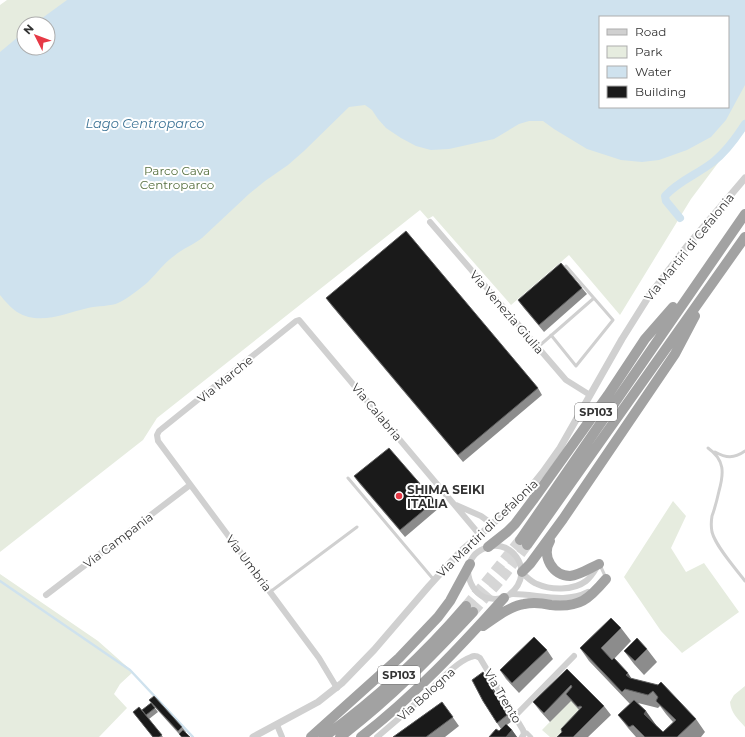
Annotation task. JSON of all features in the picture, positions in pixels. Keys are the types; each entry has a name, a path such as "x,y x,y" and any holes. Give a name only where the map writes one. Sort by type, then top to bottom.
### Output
{"highway":[{"name":"SP103","path":"745,214 523,542 745,237"},
{"name":"SP103","path":"488,547 515,524 604,401 645,339 703,274"},
{"name":"SP103","path":"522,572 530,564 563,519 675,354 713,282"},
{"name":"SP103","path":"563,519 548,545 547,555 551,566 558,573 570,576 578,575 599,564"},
{"name":"SP103","path":"311,737 399,658 438,617 450,601 470,564"},
{"name":"SP103","path":"473,632 509,610 524,603 536,602 553,605 565,605 582,602 593,594 606,579"},
{"name":"SP103","path":"361,737 416,690 445,662 507,596"},
{"name":"SP103","path":"324,737 355,713 394,679 469,609 436,651 409,678 340,737"}],"street":[{"name":"Via Martiri di Cefalonia","path":"253,737 318,702 337,688 359,666 459,553 518,500 537,480 560,448 622,339 649,296 688,245 745,178"},
{"name":"Via Venezia Giulia","path":"430,222 566,380 590,395"},
{"name":"Via Marche","path":"158,441 157,435 159,431 299,320"},
{"name":"Via Calabria","path":"299,320 479,534"},
{"name":"Via Umbria","path":"158,441 319,658 337,688"},
{"name":"Via Campania","path":"46,595 190,486"},
{"name":"Via Calabria","path":"455,504 481,516 492,524"},
{"path":"507,596 518,586 521,579 522,572 519,561 512,552 506,548 499,546 488,547 481,550 476,554 470,564 468,572 469,579 476,592 489,598 497,599 507,596 529,595 574,598 589,592 606,579"},
{"path":"522,572 534,583 544,587 564,588 580,585 587,580 599,564"},
{"name":"Via Trento","path":"478,656 515,716 523,734"},
{"name":"Via Bologna","path":"377,737 452,670 469,658 478,656"},
{"path":"515,716 574,656"},
{"path":"277,724 282,737"},
{"path":"523,734 527,733 531,737"}],"lane":[{"path":"551,335 576,366 613,320 566,266"},
{"path":"538,347 594,298"},
{"path":"745,451 737,456 724,457 710,449 720,460 723,471 722,481 712,516 712,532 717,544 745,581"},
{"path":"348,478 434,580"},
{"path":"270,592 357,527"},
{"path":"599,564 606,579"}],"green space":[{"name":"Parco Cava Centroparco","path":"7,0 745,0 745,127 691,199 620,315 569,255 511,305 433,216 428,219 420,210 157,418 143,440 0,552 0,5"},
{"path":"673,501 686,516 671,548 686,572 704,563 739,612 682,653 661,631 624,577"},
{"path":"0,574 98,641 133,672 120,684 114,694 127,708 99,737 0,737"},
{"path":"745,686 745,727 733,713 730,702 734,695"},
{"path":"577,694 584,716 569,737 550,737 542,730"}],"water":[{"name":"Lago Centroparco","path":"67,0 745,0 745,85 726,120 711,137 687,150 659,160 642,162 621,160 587,149 543,121 529,121 519,124 494,139 449,149 431,150 416,146 386,128 372,110 365,105 349,107 288,165 249,194 202,238 180,251 170,259 148,282 130,296 112,305 88,308 44,318 26,316 17,312 0,295 0,52 16,39 16,56 56,56 56,16 45,16"}],"building":[{"path":"406,231 538,388 458,455 326,298"},
{"path":"561,263 582,288 539,325 518,300"},
{"name":"SHIMA SEIKI ITALIA","path":"389,448 435,501 400,530 354,476"},
{"path":"611,618 621,628 601,648 612,660 614,658 628,673 626,675 630,678 658,685 661,682 696,719 677,737 645,737 633,725 629,727 618,715 634,700 646,711 644,714 663,732 676,720 656,701 658,697 653,691 648,695 625,689 622,692 580,648"},
{"path":"534,637 547,650 512,683 500,670"},
{"path":"637,638 647,649 635,661 624,651"},
{"path":"567,669 604,706 573,737 557,737 562,732 561,729 582,707 578,707 566,694 572,687 571,685 544,713 533,702"},
{"path":"483,672 507,715 497,723 472,680"},
{"path":"154,696 182,727 178,731 149,700"},
{"path":"442,702 453,717 426,737 393,737"},
{"path":"151,703 155,708 146,715 142,710"},
{"path":"139,707 162,735 159,737 153,737 133,712"},
{"path":"506,724 512,730 506,737 489,737 496,729 499,731"},
{"path":"183,730 190,737 182,737 179,734"}],"waterway":[{"path":"680,218 666,201 665,196 676,186 718,158 745,124"},
{"path":"0,581 130,670 193,737"}],"tunnel":[{"path":"466,606 520,540"},
{"path":"473,612 503,577 527,545"}],"place":[{"name":"SHIMA SEIKI ITALIA","path":"399,496"}]}
